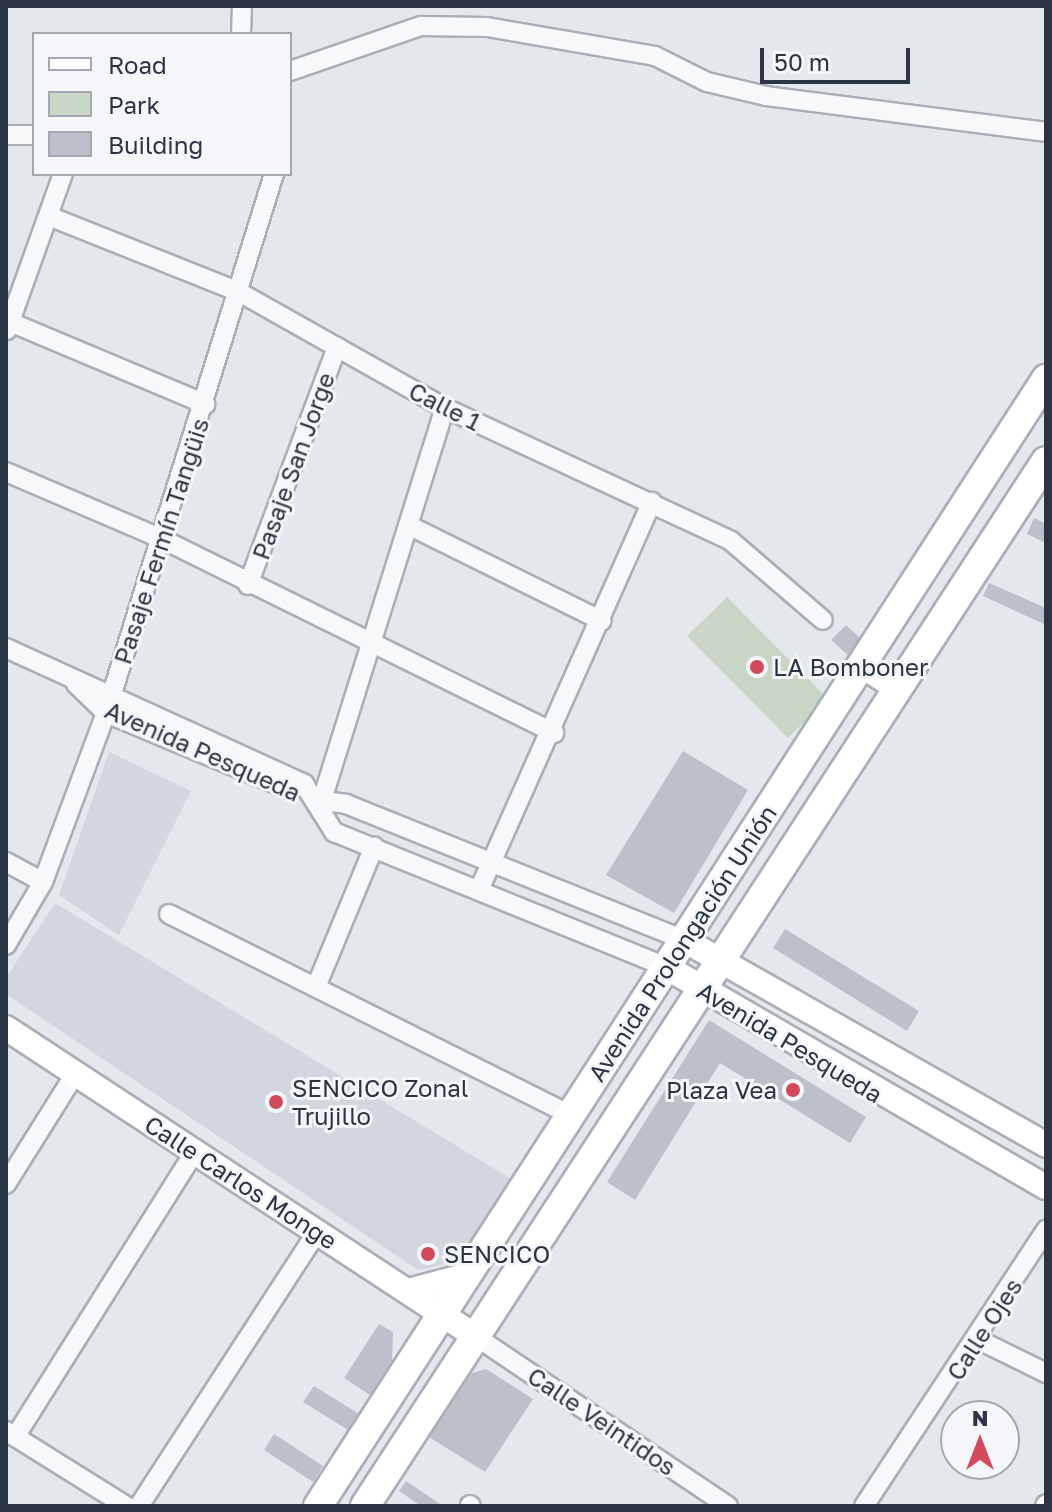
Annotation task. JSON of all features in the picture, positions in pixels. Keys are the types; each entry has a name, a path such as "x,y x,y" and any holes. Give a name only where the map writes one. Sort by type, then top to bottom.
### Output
{"main road":[{"name":"Avenida Prolongación Unión","path":"318,1506 861,665 1038,408 1046,379"},
{"name":"Avenida Prolongación Unión","path":"365,1506 1046,461"},
{"path":"861,665 898,689"},
{"name":"Avenida Pesqueda","path":"684,940 1046,1145"},
{"name":"Avenida Pesqueda","path":"666,967 885,1099 1046,1187"},
{"name":"Calle Carlos Monge","path":"6,1028 475,1336"},
{"path":"885,1099 905,1067"},
{"path":"408,1291 468,1275"}],"street":[{"path":"241,32 242,6"},
{"path":"292,70 421,26 487,27 655,56 707,82 766,96 1046,132"},
{"path":"6,135 32,135"},
{"path":"62,176 51,217 8,328 205,404"},
{"name":"Pasaje Fermín Tangüis","path":"6,945 43,882 106,713 205,404 273,176"},
{"name":"Calle 1","path":"51,217 239,292 445,408 731,541 823,620"},
{"name":"Pasaje San Jorge","path":"248,585 337,347"},
{"path":"321,803 445,408"},
{"path":"6,472 160,538 369,648 554,733"},
{"path":"479,890 554,733 652,502"},
{"path":"408,525 602,621"},
{"name":"Avenida Pesqueda","path":"6,648 66,673 106,713 321,803 346,804 684,940"},
{"path":"66,673 304,784 321,803"},
{"name":"Avenida Pesqueda","path":"321,803 334,832 666,967"},
{"path":"316,987 374,847"},
{"path":"6,862 43,882"},
{"path":"169,914 571,1115"},
{"path":"6,1184 75,1074"},
{"path":"114,1503 10,1434 123,1273 195,1151"},
{"name":"Calle Ojes","path":"864,1506 979,1340 1046,1230"},
{"path":"139,1506 317,1232"},
{"name":"Calle Veintidos","path":"475,1336 728,1506"},
{"path":"979,1340 1046,1373"}],"shaded area":[{"path":"109,752 191,791 119,935 59,895"},
{"name":"SENCICO Zonal Trujillo","path":"55,903 513,1180 465,1260 418,1270 6,994 6,978"}],"green space":[{"name":"LA Bomboner","path":"727,597 828,699 788,738 687,636"}],"building":[{"path":"1034,518 1046,524 1046,543 1027,534"},
{"path":"989,583 1046,608 1046,625 983,596"},
{"path":"846,625 863,641 849,656 831,640"},
{"path":"683,751 748,790 674,913 606,875"},
{"path":"785,929 919,1011 907,1031 773,948"},
{"name":"Plaza Vea","path":"709,1020 866,1117 850,1143 720,1063 635,1200 607,1182"},
{"path":"379,1324 393,1332 392,1362 370,1395 344,1378"},
{"path":"486,1369 533,1399 485,1472 429,1437 472,1373"},
{"path":"314,1386 359,1414 348,1430 303,1402"},
{"path":"274,1434 323,1466 313,1482 264,1450"},
{"path":"406,1481 443,1506 421,1506 399,1491"}],"place":[{"name":"LA Bomboner","path":"757,667"},
{"name":"Plaza Vea","path":"793,1090"},
{"name":"SENCICO Zonal Trujillo","path":"276,1102"},
{"name":"SENCICO","path":"428,1254"}]}
